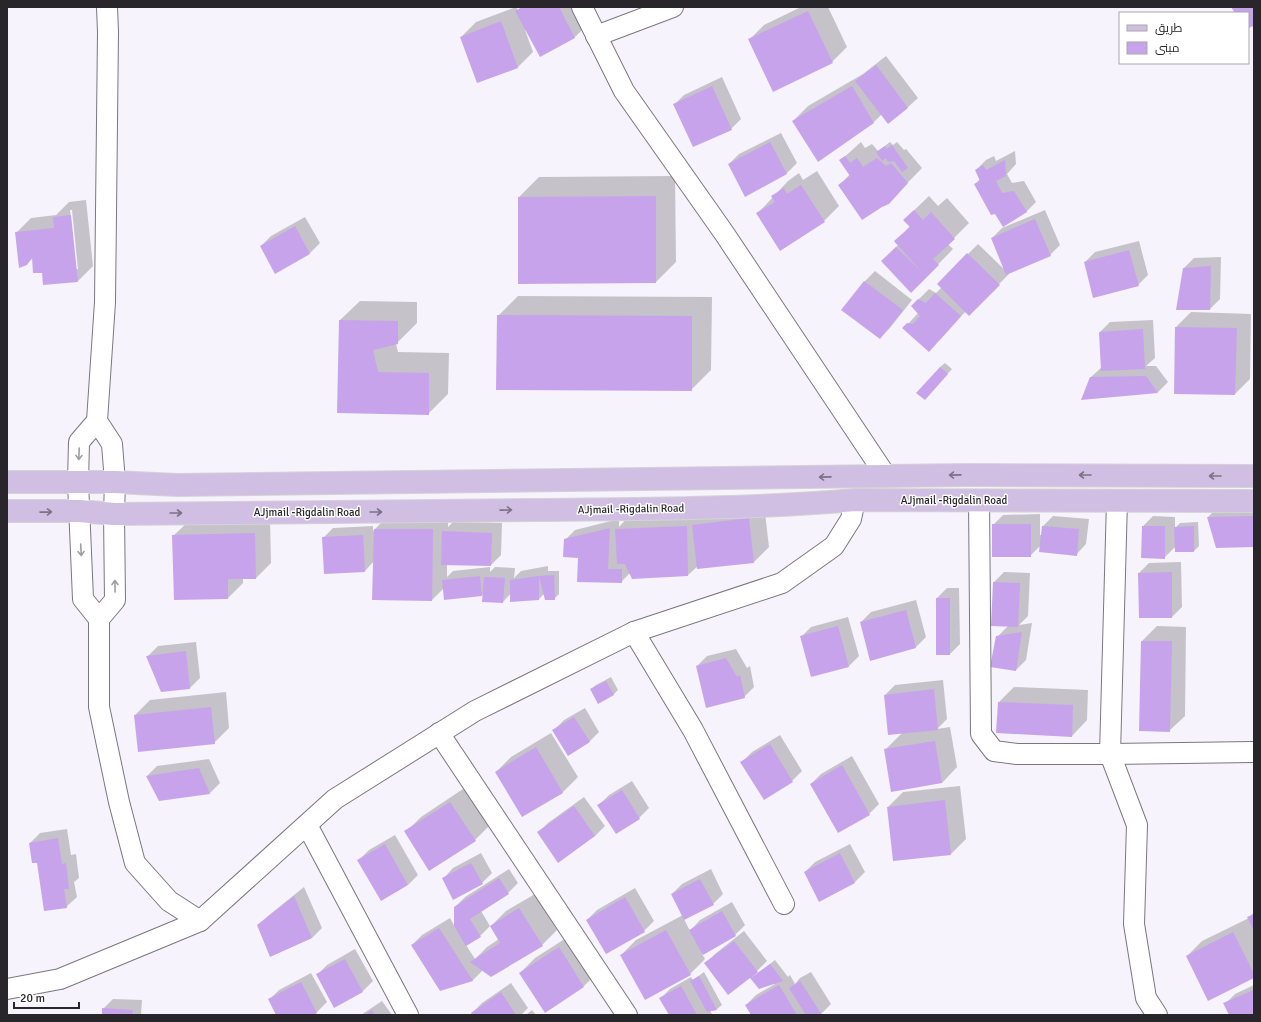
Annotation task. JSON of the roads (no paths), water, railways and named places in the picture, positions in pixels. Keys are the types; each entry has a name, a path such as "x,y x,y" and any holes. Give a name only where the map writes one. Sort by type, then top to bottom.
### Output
{"main road":[{"path":"7,482 115,482 177,485 968,475 1254,476"},
{"name":"AJjmail -Rigdalin Road","path":"7,511 114,514 625,509 792,506 855,500 1254,501"}],"street":[{"path":"107,7 108,40 105,302 97,421 79,442 78,482 83,599 99,619 99,707 119,802 135,862 169,901 200,921"},
{"path":"582,7 624,91 724,233 886,476"},
{"path":"596,36 673,7"},
{"path":"97,421 112,444 115,482 115,600 99,619"},
{"path":"7,989 60,979 200,921 335,799 475,711 634,632 782,583 834,546 851,519 855,500"},
{"path":"979,500 981,734 994,751 1017,754 1254,752"},
{"path":"1117,501 1110,754 1137,825 1134,924 1146,998 1157,1015"},
{"path":"634,632 693,730 784,904"},
{"path":"439,733 627,1015"},
{"path":"307,824 408,1015"}]}
